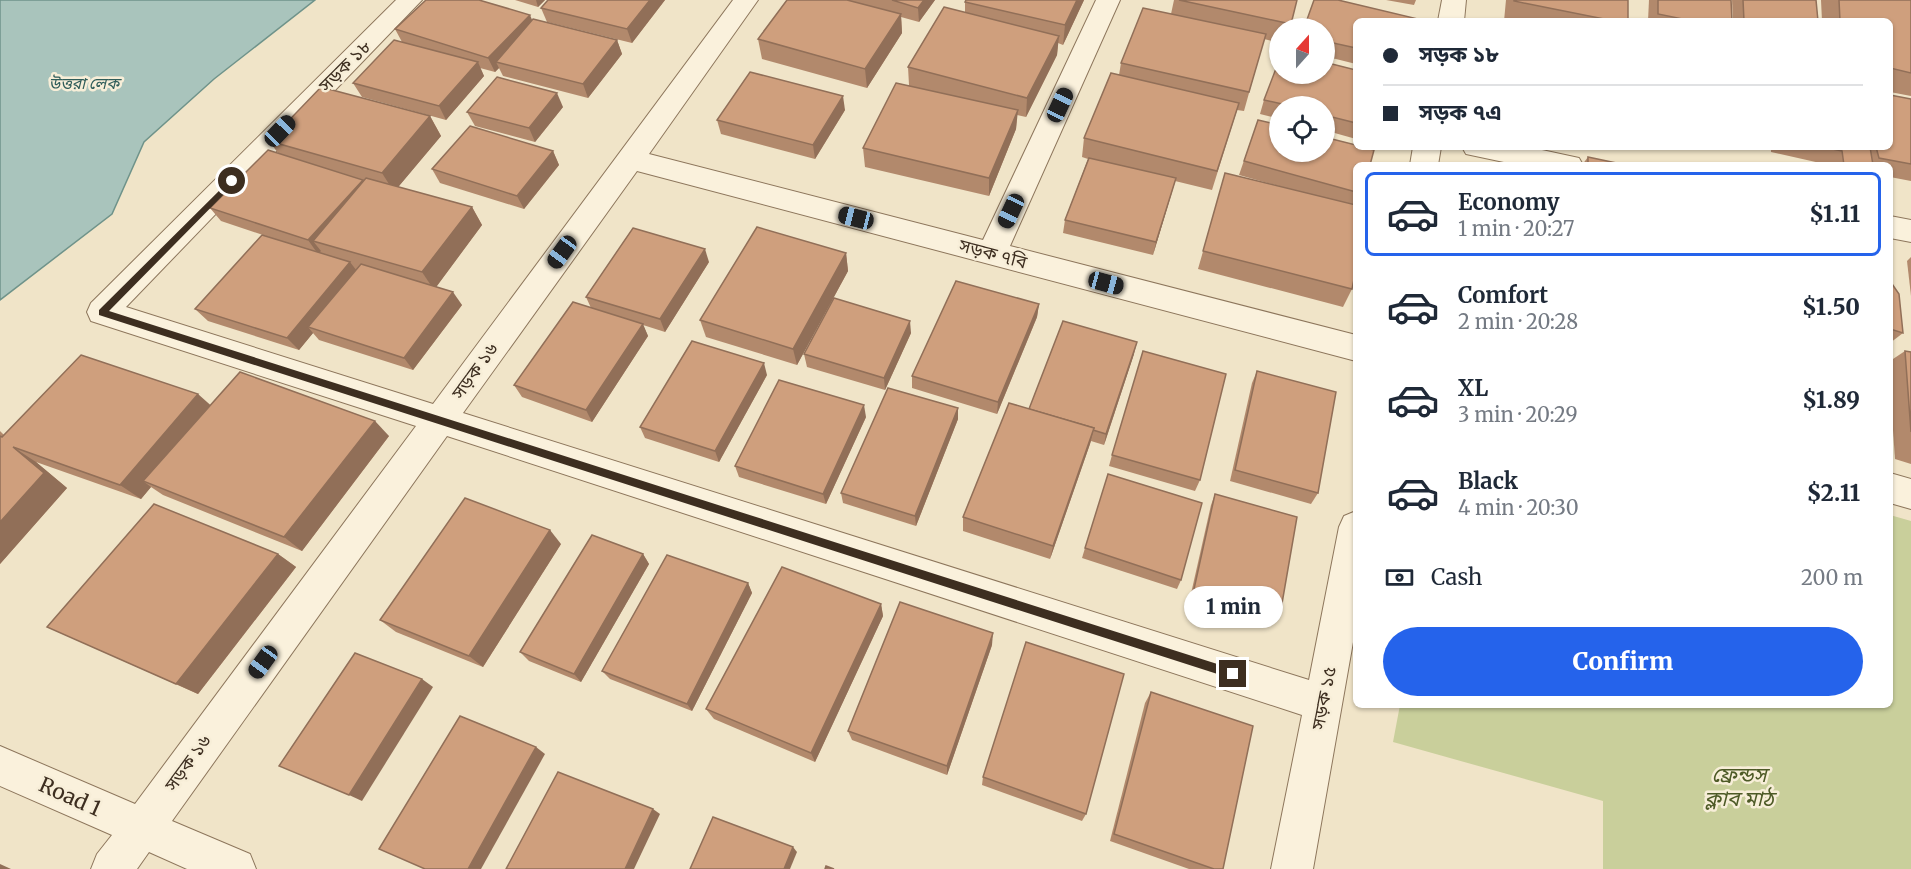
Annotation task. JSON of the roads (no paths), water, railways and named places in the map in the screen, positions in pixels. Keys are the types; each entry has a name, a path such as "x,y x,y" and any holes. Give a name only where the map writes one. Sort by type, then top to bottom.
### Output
{"street":[{"name":"সড়ক ১৮","path":"410,0 102,312 440,420"},
{"name":"সড়ক ১৬","path":"140,829 746,0"},
{"path":"992,253 1108,0"},
{"path":"1451,18 1454,0"},
{"path":"1492,150 1554,162"},
{"name":"সড়ক ৭বি","path":"630,159 1353,347"},
{"path":"1893,228 1911,231"},
{"path":"440,420 1323,703"},
{"path":"1893,489 1911,494"},
{"name":"সড়ক ১৫","path":"1292,869 1353,543"},
{"name":"Road 1","path":"0,766 236,869"},
{"path":"112,869 140,829"}],"water":[{"name":"উত্তরা লেক","path":"0,0 315,0 214,79 144,142 112,214 0,300"}],"park label":[{"name":"ফ্রেন্ডস ক্লাব মাঠ","path":"1739,787"}]}
